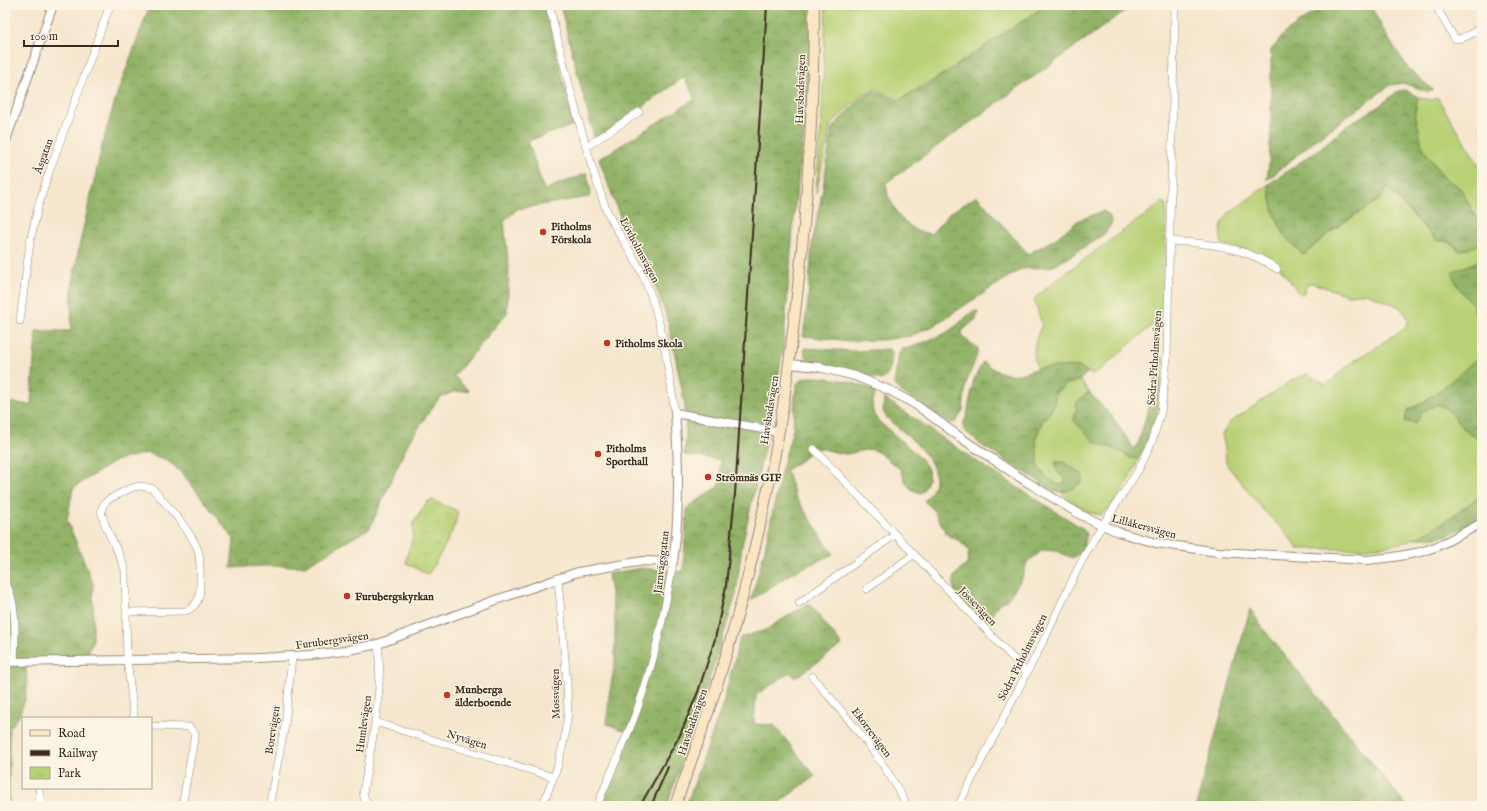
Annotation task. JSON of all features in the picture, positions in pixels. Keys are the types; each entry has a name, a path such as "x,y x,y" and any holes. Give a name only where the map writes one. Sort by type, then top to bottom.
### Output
{"main road":[{"name":"Havsbadsvägen","path":"675,806 718,683 737,617 762,516 779,432 798,284 808,168 812,94 814,5"}],"street":[{"path":"5,143 53,5"},
{"name":"Åsgatan","path":"20,321 30,242 40,200 48,172 110,5"},
{"name":"Lövholmsvägen","path":"549,5 577,117 606,208 616,229 639,267 650,291 663,338 675,413"},
{"name":"Södra Pitholmsvägen","path":"958,806 1027,673 1077,570 1102,525 1124,495 1139,469 1152,442 1161,412 1167,357 1175,5"},
{"path":"1435,5 1455,39 1462,39 1482,26"},
{"path":"586,146 639,112"},
{"path":"1170,240 1216,246 1235,251 1267,262 1277,269"},
{"name":"Lillåkersvägen","path":"788,364 819,367 855,376 891,391 916,405 964,440 1027,482 1081,514 1118,532 1156,543 1218,552 1367,560 1421,552 1438,546 1482,523"},
{"path":"675,413 779,432"},
{"name":"Järnvägsgatan","path":"597,806 638,708 658,643 667,600 676,537 678,493 675,413"},
{"name":"Jössevägen","path":"814,449 913,555 1027,673"},
{"path":"126,612 186,611 193,608 200,596 200,566 198,551 191,536 153,489 146,486 138,485 129,489 105,503 102,509 102,518 122,558 125,570 127,659 134,717"},
{"path":"799,603 895,535"},
{"path":"867,589 913,555"},
{"name":"Furubergsvägen","path":"5,662 292,657 328,653 378,644 392,637 584,570 631,562 672,562"},
{"name":"Mossvägen","path":"542,806 553,777 564,740 568,714 567,684 558,578"},
{"path":"5,583 12,603 15,623 14,661"},
{"name":"Humlevägen","path":"370,806 365,800 363,793 381,668 378,644"},
{"name":"Borevägen","path":"269,806 285,725 292,657"},
{"name":"Ekorrevägen","path":"812,676 860,732 889,773 907,806"},
{"name":"Nyvägen","path":"374,722 553,777"},
{"path":"152,726 189,727 195,734 182,806"},
{"path":"39,789 40,806"}],"green space":[{"path":"150,5 545,5 574,125 528,141 544,190 587,173 591,192 589,197 517,209 504,221 509,269 507,313 454,376 469,391 453,392 439,398 408,443 370,528 305,566 259,566 231,568 234,539 183,474 167,460 147,453 115,461 73,488 67,520 93,583 93,640 86,660 5,662 5,402 31,405 36,331 71,331 72,287 79,247 103,142 117,94"},
{"path":"560,5 810,5 810,85 795,205 783,349 769,427 742,545 736,594 667,806 597,806 628,732 607,724 609,696 615,663 615,620 608,574 641,568 683,572 687,508 719,486 721,460 684,455 686,439 685,405 668,320 649,270 622,222 599,159 695,99 684,77 595,141"},
{"path":"826,5 1046,5 947,72 899,100 876,89 862,95 831,124 816,193 822,116"},
{"path":"1046,5 1133,5 886,183 888,196 900,218 917,231 931,234 950,213 977,196 1028,254 1055,239 1079,220 1103,211 1109,215 1112,223 1104,234 1068,258 1050,267 1021,269 933,326 910,336 883,340 850,341 803,336 808,302 812,244 823,188 832,128 862,97 875,91 898,101 926,86"},
{"path":"1325,5 1370,5 1388,38 1409,69 1433,90 1429,92 1403,83 1390,85 1314,141 1267,180 1271,130 1271,50 1286,32"},
{"path":"1405,90 1418,97 1415,112 1422,146 1443,177 1461,189 1482,228 1482,244 1460,251 1449,242 1436,240 1388,187 1379,200 1344,222 1304,255 1289,240 1279,224 1272,206 1269,184 1319,149 1349,124 1378,107 1398,91"},
{"path":"1418,97 1432,100 1437,97 1482,170 1482,228 1461,189 1443,177 1422,146 1415,112"},
{"path":"1269,184 1272,205 1279,224 1289,240 1304,255 1344,222 1379,200 1388,187 1436,240 1449,242 1460,251 1482,244 1482,258 1476,262 1458,287 1473,304 1482,331 1482,354 1456,378 1427,399 1407,411 1405,422 1416,423 1422,412 1437,404 1445,407 1468,433 1482,434 1482,495 1441,524 1415,538 1373,547 1298,549 1288,535 1265,512 1226,463 1225,447 1222,435 1229,423 1291,381 1307,374 1326,385 1351,363 1404,329 1409,320 1400,307 1367,293 1348,295 1312,283 1307,284 1303,294 1298,292 1279,266 1265,256 1222,244 1221,227 1226,216"},
{"path":"1163,202 1166,203 1164,315 1100,370 1092,375 1080,367 1037,368 1034,351 1037,336 1042,325 1034,299 1052,283"},
{"path":"1482,258 1482,330 1472,304 1458,287 1452,272"},
{"path":"978,311 976,319 962,331 963,338 978,348 977,355 966,383 963,410 956,422 950,423 900,391 894,384 899,354 901,349 909,348 944,334 972,312"},
{"path":"804,348 853,351 889,349 892,352 891,364 889,372 881,380 856,371 819,366 810,362 805,355"},
{"path":"1482,354 1482,434 1477,438 1468,433 1445,407 1437,404 1422,412 1416,423 1405,422 1407,411 1427,399 1456,378"},
{"path":"1161,356 1163,359 1157,411 1150,436 1138,459 1131,458 1119,451 1095,442 1074,421 1077,402 1089,392 1111,415 1134,449 1138,444 1152,396 1158,359"},
{"path":"983,362 993,369 1009,374 1021,374 1038,368 1050,367 1079,367 1088,372 1080,380 1065,385 1056,392 1054,404 1049,414 1043,420 1036,438 1039,469 1049,479 1058,485 1064,484 1066,479 1058,473 1055,462 1063,462 1082,474 1082,482 1069,490 1062,492 1054,491 981,445 963,429 974,379"},
{"path":"809,377 843,381 876,391 872,407 877,420 909,447 926,465 928,470 928,480 921,493 912,490 906,483 900,469 878,452 870,449 846,454 820,448 810,451 802,460 786,470 795,496 833,554 792,573 751,600 764,553 782,468 793,429 797,384 803,378"},
{"path":"1080,380 1089,392 1077,402 1119,451 1131,458 1138,459 1136,466 1118,497 1101,515 1089,513 1061,493 1082,482 1055,462 1058,473 1066,479 1064,484 1058,485 1047,478 1040,471 1036,457 1038,430 1052,408 1055,401 1056,392 1065,385"},
{"path":"884,398 982,465 1082,528 1087,534 1082,551 1073,558 1056,551 1043,550 1027,562 1022,578 1007,600 999,603 988,621 981,617 954,595 954,576 967,564 969,551 959,541 947,534 932,508 924,501 931,492 935,482 935,473 932,465 922,450 885,416 883,409"},
{"path":"1482,495 1482,519 1446,536 1414,539 1438,526"},
{"path":"432,500 457,511 457,517 447,542 427,574 406,563 413,534 413,524 427,502"},
{"path":"809,603 842,645 795,678 790,672 756,695 754,724 774,725 815,776 774,806 686,806 722,707 740,638 765,630"},
{"path":"1250,609 1265,631 1407,806 1196,806"},
{"path":"26,664 27,688 25,699 19,716 9,729 9,806 5,806 5,670 15,665"}],"railway":[{"path":"640,806 680,735 698,692 715,639 726,586 735,494 767,5"},
{"path":"651,806 668,767"}],"place":[{"name":"Pitholms Förskola","path":"543,232"},
{"name":"Pitholms Skola","path":"607,343"},
{"name":"Pitholms Sporthall","path":"598,454"},
{"name":"Strömnäs GIF","path":"708,477"},
{"name":"Furubergskyrkan","path":"347,596"},
{"name":"Munberga älderboende","path":"447,695"}]}
